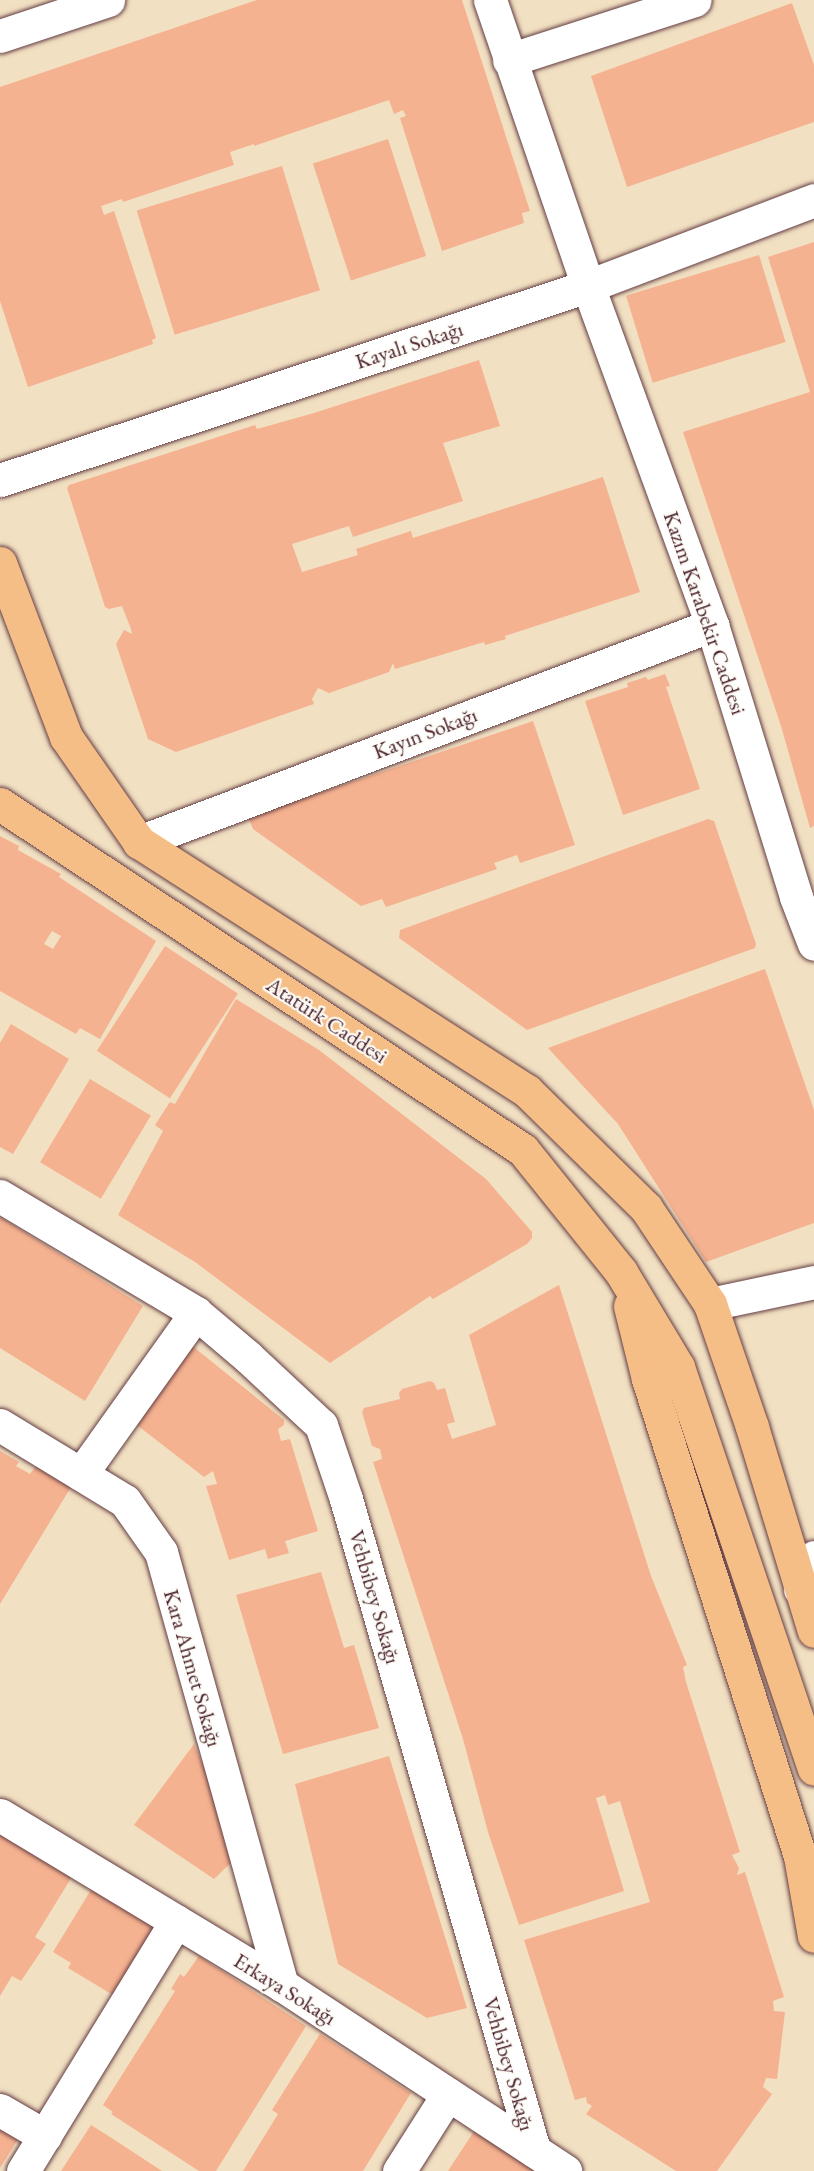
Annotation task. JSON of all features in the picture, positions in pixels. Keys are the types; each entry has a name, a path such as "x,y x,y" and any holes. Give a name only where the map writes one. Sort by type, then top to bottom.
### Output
{"main road":[{"path":"0,563 66,737 139,842 527,1091 646,1208 710,1304 752,1427 814,1631"},
{"name":"Atatürk Caddesi","path":"0,804 523,1150 621,1272 678,1367 814,1769"},
{"path":"621,1272 648,1379 800,1856 814,1936"}],"street":[{"path":"0,36 108,0"},
{"name":"Kazım Karabekir Caddesi","path":"490,0 588,286 712,625 793,886 814,944"},
{"path":"509,60 695,0"},
{"name":"Kayalı Sokağı","path":"0,480 588,286 814,201"},
{"name":"Kayın Sokağı","path":"139,842 712,625"},
{"name":"Vehbibey Sokağı","path":"0,1196 196,1313 248,1357 321,1425 346,1499 534,2150"},
{"path":"710,1304 814,1282"},
{"path":"81,1474 196,1313"},
{"name":"Kara Ahmet Sokağı","path":"0,1425 124,1501 161,1552 282,1985"},
{"path":"800,1589 814,1557"},
{"name":"Erkaya Sokağı","path":"0,1815 282,1985 566,2171"},
{"path":"23,2171 176,1922"},
{"path":"399,2171 448,2094"},
{"path":"0,2110 45,2136"}],"building":[{"path":"257,0 462,0 530,211 522,213 524,223 442,251 400,118 406,116 403,110 394,114 389,100 254,146 254,144 230,152 234,165 123,202 122,199 101,206 104,215 114,211 156,338 152,340 153,344 28,387 0,301 0,87"},
{"path":"792,3 814,65 814,122 627,187 591,76"},
{"path":"388,139 426,256 351,280 313,163"},
{"path":"282,166 320,290 175,335 137,210"},
{"path":"814,242 814,826 810,828 781,726 683,432 810,392 768,257"},
{"path":"759,255 786,342 653,383 626,296"},
{"path":"479,360 500,426 443,443 463,501 353,537 349,526 292,544 302,572 358,555 356,549 411,531 413,538 603,477 640,592 505,636 506,639 485,645 484,642 395,669 393,663 389,672 329,693 318,688 312,699 314,704 176,752 148,739 116,644 124,630 132,634 131,629 122,606 109,609 105,607 67,488 69,485 255,425 257,429 314,413"},
{"path":"665,674 670,686 666,687 700,789 623,815 585,701 628,687 627,683 646,677 648,680"},
{"path":"533,721 575,845 520,863 517,855 494,863 497,869 386,907 382,899 361,906 253,829 248,817"},
{"path":"708,819 714,821 756,944 755,948 527,1030 399,938 400,930"},
{"path":"0,836 19,846 18,850 61,874 59,877 156,941 100,1039 80,1028 76,1034 0,991","holes":["52,931 61,936 53,949 44,944"]},
{"path":"165,946 238,993 170,1098 97,1051"},
{"path":"765,969 814,1110 814,1223 706,1262 618,1124 548,1048"},
{"path":"236,999 319,1050 486,1179 532,1232 532,1238 527,1244 433,1299 430,1296 330,1363 195,1262 118,1215 163,1131 155,1125 170,1102 175,1104"},
{"path":"11,1024 69,1059 13,1154 0,1147 0,1043"},
{"path":"90,1079 151,1116 101,1199 40,1162"},
{"path":"0,1217 143,1306 85,1401 0,1348"},
{"path":"559,1285 651,1576 687,1665 683,1667 686,1682 740,1852 732,1855 739,1868 737,1875 745,1872 784,1997 773,2001 774,2011 785,2012 777,2079 766,2078 763,2087 772,2094 717,2171 676,2171 586,2114 592,2106 587,2103 586,2097 575,2100 524,1940 650,1902 620,1801 608,1805 605,1795 596,1798 624,1891 519,1925 488,1832 463,1739 373,1462 382,1459 380,1449 372,1446 362,1412 364,1408 400,1399 399,1393 402,1389 430,1381 434,1383 437,1390 445,1388 455,1422 447,1424 452,1439 496,1425 469,1335"},
{"path":"185,1340 284,1420 284,1425 278,1429 281,1441 290,1439 318,1531 285,1541 289,1553 268,1559 265,1549 229,1560 206,1486 217,1484 213,1471 204,1477 133,1422"},
{"path":"0,1451 19,1462 16,1466 30,1474 36,1466 71,1487 0,1604"},
{"path":"321,1572 344,1648 354,1645 379,1728 283,1754 236,1595"},
{"path":"194,1744 240,1854 214,1879 134,1825"},
{"path":"389,1756 467,2008 427,2018 338,1964 295,1784"},
{"path":"0,1833 73,1875 35,1937 46,1944 21,1981 12,1976 0,1996"},
{"path":"92,1888 157,1926 113,1995 68,1968 71,1963 53,1952"},
{"path":"199,1956 306,2026 216,2171 199,2171 111,2114 113,2112 103,2105 175,1991 171,1989 180,1974 184,1977"},
{"path":"320,2034 411,2093 363,2171 243,2171 278,2114 272,2110"},
{"path":"0,2119 23,2131 0,2168"},
{"path":"91,2125 107,2135 162,2171 61,2171"},
{"path":"478,2125 545,2171 448,2171"}]}
